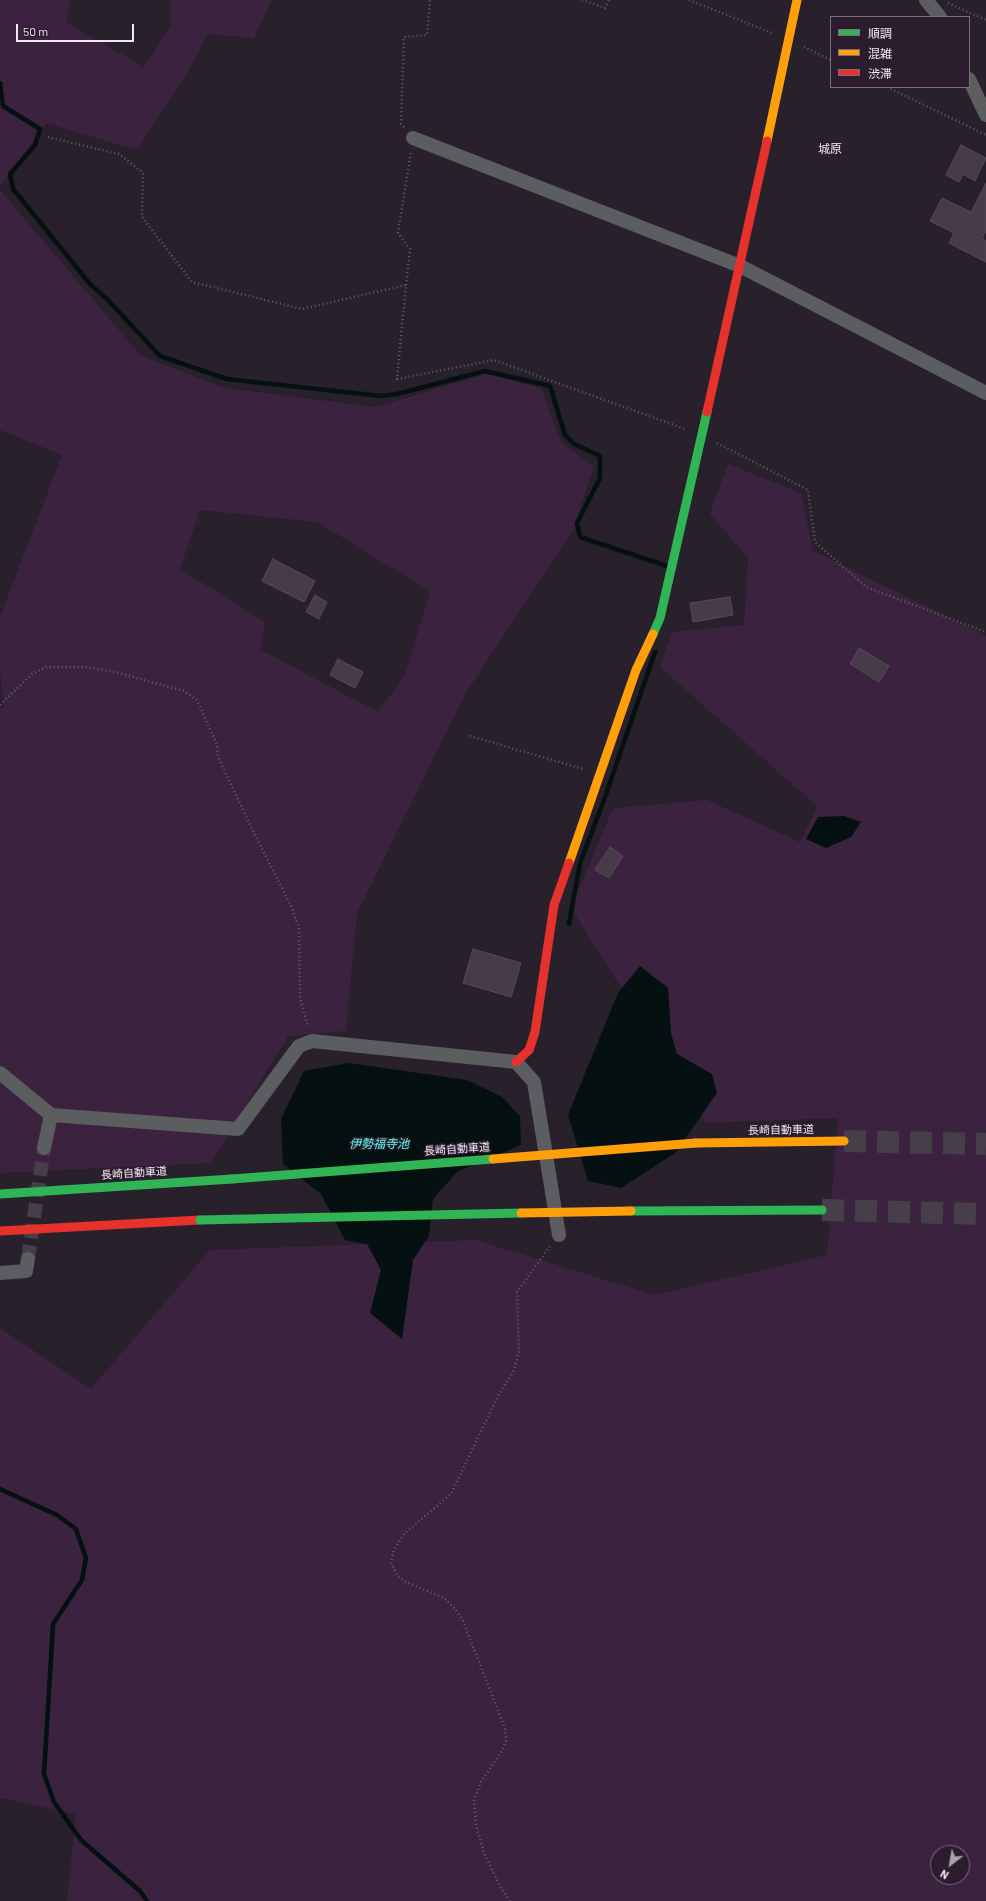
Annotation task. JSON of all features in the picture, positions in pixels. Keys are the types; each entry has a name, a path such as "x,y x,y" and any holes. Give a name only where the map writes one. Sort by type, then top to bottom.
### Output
{"main road":[{"path":"516,1062 529,1050 535,1032 554,905 636,670 660,618 740,266 797,0"},
{"name":"長崎自動車道","path":"0,1194 232,1179 696,1143 844,1141"},
{"path":"0,1231 200,1220 631,1211 822,1210"}],"street":[{"path":"926,0 939,16"},
{"path":"970,81 986,115"},
{"path":"413,138 740,266 986,393"},
{"path":"0,1073 51,1115 238,1130 299,1046 312,1041 516,1062 534,1082 559,1235"},
{"path":"44,1148 51,1115"},
{"path":"0,1273 26,1271 28,1259"}],"path":[{"path":"582,0 605,8 608,0"},
{"path":"689,0 789,40 830,60"},
{"path":"947,3 986,20"},
{"path":"889,88 986,135"},
{"path":"48,137 119,154 143,173 142,217 192,282 302,309 406,285 397,379 494,360 702,435 808,490 815,542 866,587 986,632"},
{"path":"0,705 32,674 46,667 87,667 114,672 184,691 197,700 217,745 218,757 254,833 292,906 299,928 300,998 312,1041"},
{"path":"470,736 599,773"},
{"path":"510,1901 501,1888 484,1853 476,1825 474,1800 481,1782 504,1746 506,1741 506,1728 463,1621 455,1609 444,1598 404,1581 397,1576 391,1562 394,1550 404,1534 451,1494 497,1398 514,1370 519,1352 517,1292 559,1235"}],"shaded area":[{"path":"0,0 70,0 67,23 144,67 171,26 171,0 272,0 254,38 208,34 188,72 137,150 46,123 0,187"},
{"path":"0,190 141,356 225,388 375,407 486,374 541,388 561,442 594,467 572,532 466,693 357,913 346,1031 288,1036 211,1163 0,1173 0,707 3,708 0,667 0,617 62,455 0,430","holes":["200,510 317,522 430,591 405,675 378,712 261,650 265,622 180,569"]},
{"path":"728,464 801,493 813,551 986,636 986,1901 67,1901 76,1814 0,1798 0,1328 91,1389 210,1250 476,1240 654,1295 827,1255 838,1118 706,1123 571,908 613,808 707,800 800,842 818,807 660,667 672,632 744,625 748,558 710,514"}],"water":[{"path":"844,816 861,822 851,837 826,848 806,839 818,817"},
{"path":"640,966 668,988 671,1033 677,1054 712,1074 717,1093 675,1153 621,1188 588,1181 568,1115 618,993"},
{"name":"伊勢福寺池","path":"349,1063 467,1080 502,1097 520,1116 521,1145 458,1171 433,1199 429,1236 413,1260 402,1339 370,1313 381,1270 367,1244 345,1240 321,1194 283,1164 281,1119 304,1071"}],"building":[{"path":"961,145 986,158 975,181 963,174 959,182 946,175"},
{"path":"986,183 986,230 982,239 986,241 986,262 949,243 954,233 930,221 942,198 971,212"},
{"path":"273,559 315,581 304,602 262,581"},
{"path":"315,595 327,602 319,619 306,612"},
{"path":"730,597 733,615 693,622 690,603"},
{"path":"859,648 889,666 879,682 850,664"},
{"path":"338,659 363,672 355,688 330,675"},
{"path":"610,847 623,856 609,878 595,870"},
{"path":"473,949 521,963 511,997 463,983"}],"waterway":[{"path":"0,83 3,106 40,129 35,145 10,174 13,189 90,284 108,300 160,356 227,379 381,396 397,394 485,371 550,386 565,435 574,444 600,456 600,478 577,523 580,537 667,566"},
{"path":"569,924 580,863 604,800 655,652"},
{"path":"0,1489 57,1515 76,1529 86,1558 82,1580 53,1624 44,1774 54,1802 81,1840 140,1891 147,1901"}],"tunnel":[{"path":"844,1141 986,1144"},
{"path":"28,1259 44,1148"},
{"path":"822,1210 986,1214"}],"traffic: fast":[{"path":"653,634 660,618 707,412"},
{"path":"232,1179 493,1159"},
{"path":"0,1194 232,1179"},
{"path":"631,1211 822,1210"},
{"path":"200,1220 521,1213"}],"traffic: slow":[{"path":"767,141 797,0"},
{"path":"569,863 636,670 653,634"},
{"path":"696,1143 844,1141"},
{"path":"493,1159 696,1143"},
{"path":"521,1213 631,1211"}],"traffic: jam":[{"path":"707,412 767,141"},
{"path":"516,1062 529,1050 535,1032 554,905 569,863"},
{"path":"0,1231 200,1220"}],"district":[{"name":"城原","path":"830,149"}]}
